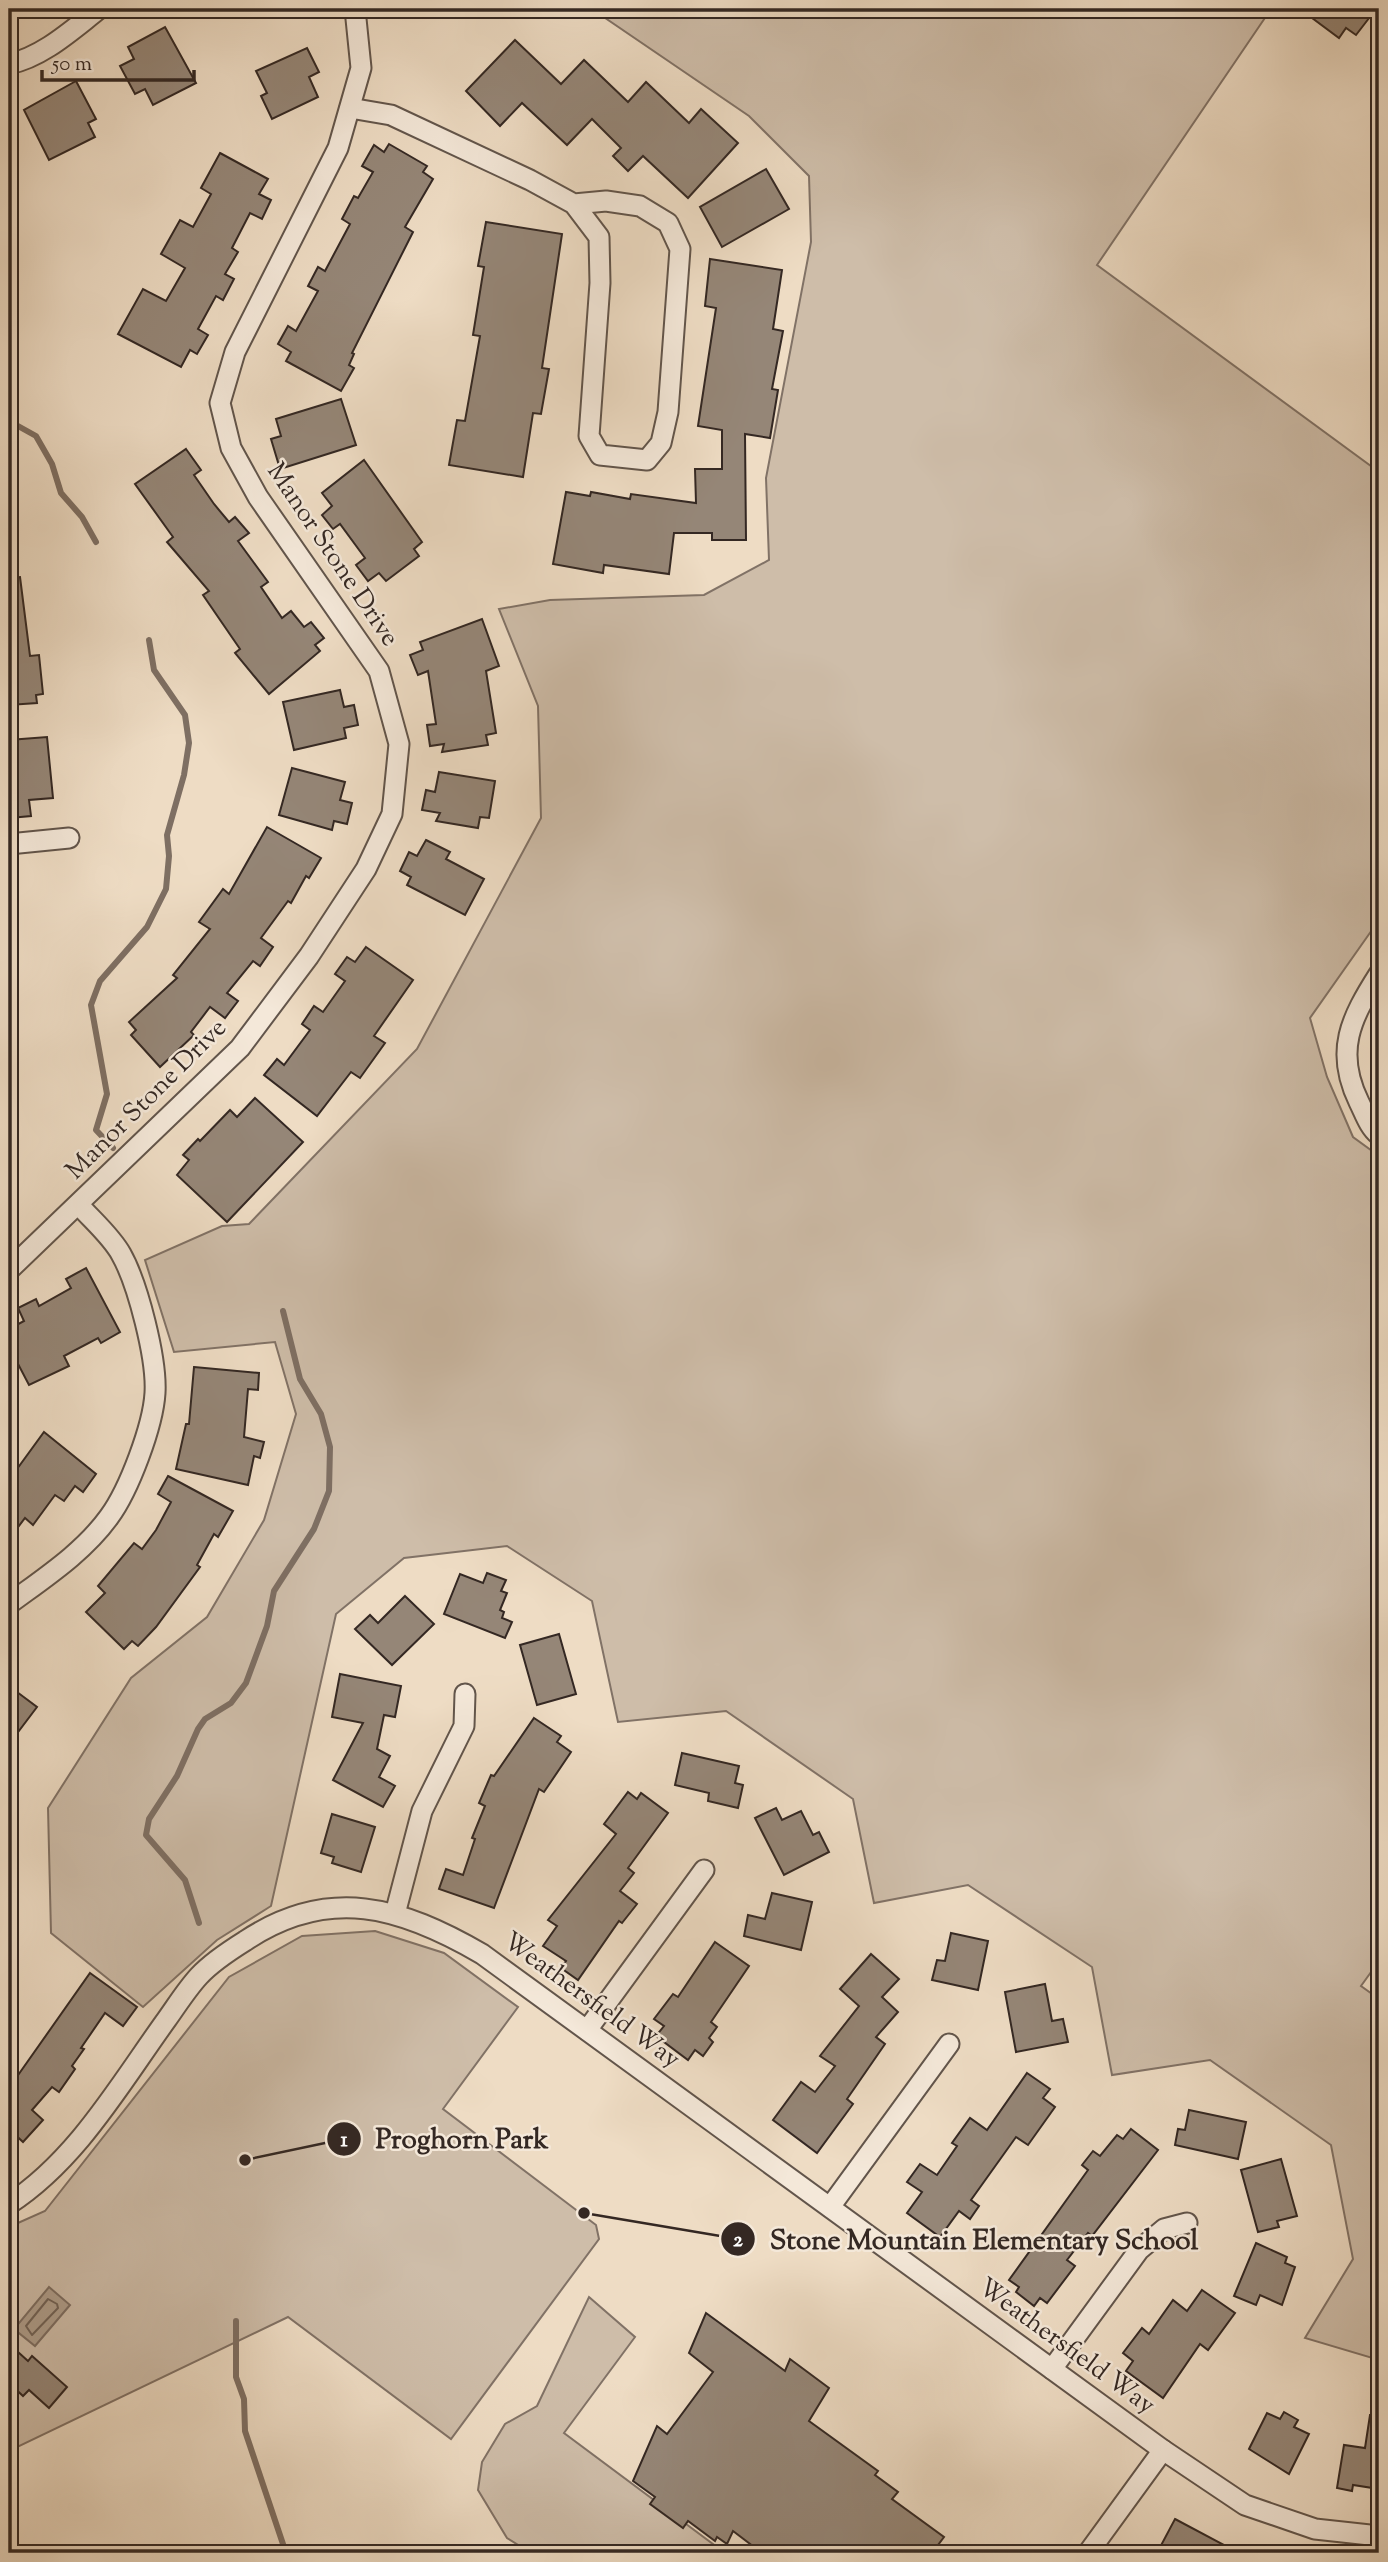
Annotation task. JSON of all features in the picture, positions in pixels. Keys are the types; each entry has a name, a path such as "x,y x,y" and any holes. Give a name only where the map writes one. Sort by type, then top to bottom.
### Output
{"street":[{"path":"9,64 61,39 99,9"},
{"name":"Manor Stone Drive","path":"9,1270 240,1048 309,956 366,869 392,814 399,744 379,671 258,497 231,448 220,403 235,352 338,148 361,68 355,9"},
{"path":"350,108 391,116 573,204 600,237 600,283 589,436 600,455 647,460 661,443 668,411 680,249 667,223 640,206 606,201 573,204"},
{"path":"9,844 69,838"},
{"path":"1379,974 1357,1009 1345,1051 1352,1089 1372,1129 1379,1135"},
{"path":"9,1604 66,1562 109,1517 137,1465 155,1392 144,1312 133,1283 120,1252 79,1205"},
{"path":"395,1914 422,1811 464,1726 465,1694"},
{"path":"587,2030 704,1870"},
{"name":"Weathersfield Way","path":"9,2204 50,2172 86,2131 198,1976 226,1953 287,1917 314,1909 346,1906 377,1909 450,1935 482,1954 1163,2450 1245,2505 1315,2529 1379,2536"},
{"path":"830,2207 949,2044"},
{"path":"1052,2369 1139,2250 1164,2229 1187,2223"},
{"path":"1088,2553 1163,2450"}],"shaded area":[{"path":"592,9 1271,9 1097,265 1379,472 1379,920 1310,1018 1327,1077 1353,1137 1379,1156 1379,1961 1361,1986 1379,1999 1379,2360 1305,2338 1353,2259 1331,2145 1210,2060 1112,2075 1092,1967 968,1885 874,1903 853,1799 726,1711 618,1722 592,1601 507,1546 404,1558 336,1614 271,1906 217,1940 143,2007 51,1933 48,1808 131,1678 207,1617 264,1520 296,1414 275,1342 174,1352 145,1260 222,1226 249,1224 417,1049 541,818 538,706 499,609 550,600 704,595 769,560 766,478 811,242 809,176 749,116"},
{"path":"375,1931 444,1953 518,2007 443,2109 596,2225 599,2239 451,2439 288,2317 9,2451 9,2227 45,2211 229,1977 302,1936"},
{"path":"589,2297 635,2337 564,2433 725,2553 531,2553 507,2538 478,2490 482,2462 505,2424 537,2406"}],"water":[{"path":"49,2287 70,2305 35,2346 14,2329"}],"building":[{"path":"1300,9 1376,9 1356,35 1346,28 1339,38"},
{"path":"165,27 196,83 153,105 145,89 135,94 120,66 134,59 128,47"},
{"path":"515,40 561,84 584,60 628,102 646,82 689,123 701,109 738,143 688,198 643,156 628,171 613,156 621,148 592,119 567,145 522,103 500,126 466,91"},
{"path":"307,48 319,72 309,77 318,97 272,119 261,96 267,93 256,71"},
{"path":"76,81 96,119 88,123 95,137 49,160 24,110"},
{"path":"389,144 427,166 423,172 433,179 405,227 413,232 352,353 354,354 349,365 354,368 341,391 286,361 291,352 278,344 288,326 296,331 318,291 308,286 318,267 325,271 350,224 342,219 354,196 358,198 373,172 362,166 374,145 384,152"},
{"path":"220,153 268,179 259,194 271,200 262,219 250,213 232,248 238,252 225,274 234,279 223,300 216,296 198,329 208,335 197,354 190,350 181,367 118,334 143,289 166,301 185,268 161,254 180,220 193,227 211,194 201,188"},
{"path":"766,169 789,209 722,247 700,207"},
{"path":"486,222 562,234 542,368 549,369 541,414 533,413 523,477 449,465 457,420 465,421 480,336 473,335 484,267 478,266"},
{"path":"710,259 782,270 773,329 783,331 772,389 778,390 770,438 745,434 746,540 712,540 712,533 674,533 669,574 604,565 603,573 553,564 566,492 590,496 591,492 630,499 631,494 696,503 695,469 722,469 722,430 698,426 716,308 705,306"},
{"path":"341,399 356,445 280,469 271,439 281,436 276,419"},
{"path":"186,449 201,470 194,475 214,504 229,522 235,517 249,533 238,541 268,582 261,587 282,618 291,611 304,627 311,622 324,638 315,645 320,651 269,694 235,653 240,649 203,595 209,591 167,542 173,537 135,484"},
{"path":"364,460 422,542 414,549 419,556 386,581 379,573 368,581 356,565 365,558 340,524 333,529 322,515 332,506 322,493"},
{"path":"20,577 30,656 39,655 43,694 36,695 37,703 9,705 9,578"},
{"path":"482,619 499,666 486,671 496,733 486,735 488,745 442,752 444,744 430,746 427,725 436,724 428,671 418,675 410,655 423,650 420,642"},
{"path":"340,690 344,707 354,705 358,725 344,728 346,738 294,750 283,702"},
{"path":"47,737 53,798 29,800 31,816 10,818 9,740"},
{"path":"292,768 345,782 340,800 352,803 347,824 334,821 332,830 279,815"},
{"path":"439,772 495,781 489,818 480,817 478,828 436,821 440,813 422,810 426,790 435,792"},
{"path":"267,827 321,858 309,878 306,876 291,903 288,901 261,938 273,947 260,966 253,961 227,993 238,1001 225,1018 210,1007 191,1032 194,1035 160,1067 131,1035 136,1030 129,1022 177,978 173,975 210,929 199,922 223,889 229,894"},
{"path":"426,840 450,852 446,859 484,879 465,915 407,885 411,877 400,871 409,852 417,856"},
{"path":"366,947 413,980 374,1036 385,1043 360,1078 351,1072 317,1116 264,1075 277,1059 284,1065 310,1030 302,1024 314,1006 323,1012 345,981 335,974 347,957 355,962"},
{"path":"255,1098 303,1142 227,1222 177,1175 189,1160 183,1155 198,1139 200,1141 230,1110 237,1117"},
{"path":"86,1268 120,1332 101,1343 98,1338 64,1356 69,1366 29,1385 17,1362 9,1367 9,1329 24,1321 18,1308 36,1299 39,1306 71,1288 66,1279"},
{"path":"194,1367 259,1373 258,1390 248,1389 244,1437 264,1442 260,1458 254,1456 248,1485 176,1469 186,1424 189,1424"},
{"path":"44,1432 96,1474 83,1492 75,1486 64,1501 55,1495 33,1525 25,1518 9,1539 9,1480"},
{"path":"168,1476 233,1511 218,1537 214,1534 197,1565 200,1567 156,1627 138,1646 132,1641 124,1649 86,1612 105,1593 98,1586 134,1543 142,1549 156,1530 171,1502 158,1494"},
{"path":"487,1573 506,1580 501,1591 507,1593 500,1610 504,1612 502,1618 512,1622 505,1638 444,1614 460,1574 483,1583"},
{"path":"405,1596 434,1624 392,1665 355,1629 370,1615 378,1623"},
{"path":"559,1634 576,1694 537,1705 520,1645"},
{"path":"340,1674 401,1686 395,1717 384,1715 377,1749 390,1756 379,1777 395,1786 383,1807 333,1780 363,1723 332,1717"},
{"path":"9,1686 37,1707 9,1744"},
{"path":"534,1718 561,1736 557,1742 571,1752 544,1792 539,1789 494,1908 439,1889 446,1869 463,1875 475,1839 472,1838 485,1806 479,1803 491,1775 494,1776"},
{"path":"682,1753 739,1766 735,1783 743,1785 738,1808 708,1801 709,1793 675,1785"},
{"path":"628,1792 637,1799 641,1793 668,1813 628,1868 634,1873 620,1891 637,1904 622,1923 619,1921 578,1980 561,1968 566,1961 543,1946 557,1926 548,1920 616,1834 604,1824"},
{"path":"776,1808 782,1820 801,1811 813,1835 819,1832 829,1852 784,1875 755,1818"},
{"path":"332,1814 375,1827 361,1872 332,1863 334,1857 321,1853"},
{"path":"772,1893 812,1902 801,1950 744,1936 748,1915 765,1919"},
{"path":"951,1933 988,1941 978,1990 932,1980 937,1960 945,1961"},
{"path":"715,1942 749,1966 711,2022 717,2027 709,2038 713,2042 703,2056 695,2050 688,2060 656,2036 664,2026 654,2019 673,1994 678,1997"},
{"path":"871,1954 899,1979 882,1997 898,2012 876,2037 885,2044 847,2099 853,2104 817,2153 773,2120 801,2082 815,2092 835,2066 820,2056 859,2006 840,1989"},
{"path":"90,1973 137,2007 123,2026 105,2013 81,2048 84,2049 72,2066 75,2069 59,2092 52,2087 32,2110 43,2120 23,2142 9,2129 9,2071 16,2078"},
{"path":"1045,1984 1052,2021 1063,2019 1068,2042 1016,2052 1005,1992"},
{"path":"1027,2073 1050,2089 1043,2098 1055,2107 1028,2145 1016,2137 971,2200 979,2206 970,2219 959,2211 940,2237 907,2213 922,2192 907,2182 920,2164 937,2175 957,2146 952,2143 970,2118 987,2130"},
{"path":"1189,2110 1246,2122 1238,2159 1175,2145 1178,2129 1185,2130"},
{"path":"1131,2129 1158,2150 1092,2236 1088,2233 1067,2260 1075,2266 1047,2303 1040,2298 1034,2306 1016,2292 1019,2287 1009,2280 1088,2170 1082,2165 1093,2151 1100,2156 1117,2135 1123,2139"},
{"path":"1281,2159 1297,2216 1277,2221 1279,2227 1258,2232 1241,2170"},
{"path":"1256,2243 1287,2257 1285,2263 1295,2267 1282,2305 1260,2295 1256,2305 1234,2296"},
{"path":"1202,2290 1235,2313 1208,2350 1200,2344 1163,2398 1126,2371 1133,2361 1123,2353 1142,2328 1149,2334 1173,2300 1187,2311"},
{"path":"706,2313 785,2371 790,2359 829,2388 809,2421 878,2471 875,2475 898,2492 892,2499 944,2537 932,2553 762,2553 733,2531 727,2544 717,2537 715,2541 688,2521 683,2528 650,2504 655,2497 633,2481 657,2426 667,2434 713,2372 689,2353"},
{"path":"18,2352 28,2361 32,2356 67,2387 49,2408 29,2390 23,2396 9,2383 9,2363"},
{"path":"1284,2412 1298,2420 1294,2427 1309,2434 1289,2474 1249,2449 1267,2413 1280,2419"},
{"path":"1370,2415 1379,2415 1379,2489 1353,2485 1352,2491 1337,2488 1344,2445 1365,2448"},
{"path":"1175,2519 1239,2553 1157,2553"}],"waterway":[{"path":"9,421 36,436 52,464 61,493 82,517 96,542"},
{"path":"113,1148 96,1130 107,1094 91,1005 100,981 147,927 166,889 169,856 167,835 184,775 189,743 185,715 154,670 149,640"},
{"path":"199,1923 185,1880 146,1835 149,1819 177,1776 205,1719 231,1703 246,1683 267,1626 274,1591 314,1529 329,1491 330,1447 321,1414 300,1379 283,1311"},
{"path":"236,2321 236,2377 244,2399 245,2431 286,2553"}],"place":[{"name":"Proghorn Park","path":"245,2160"},
{"name":"Stone Mountain Elementary School","path":"584,2213"}]}
